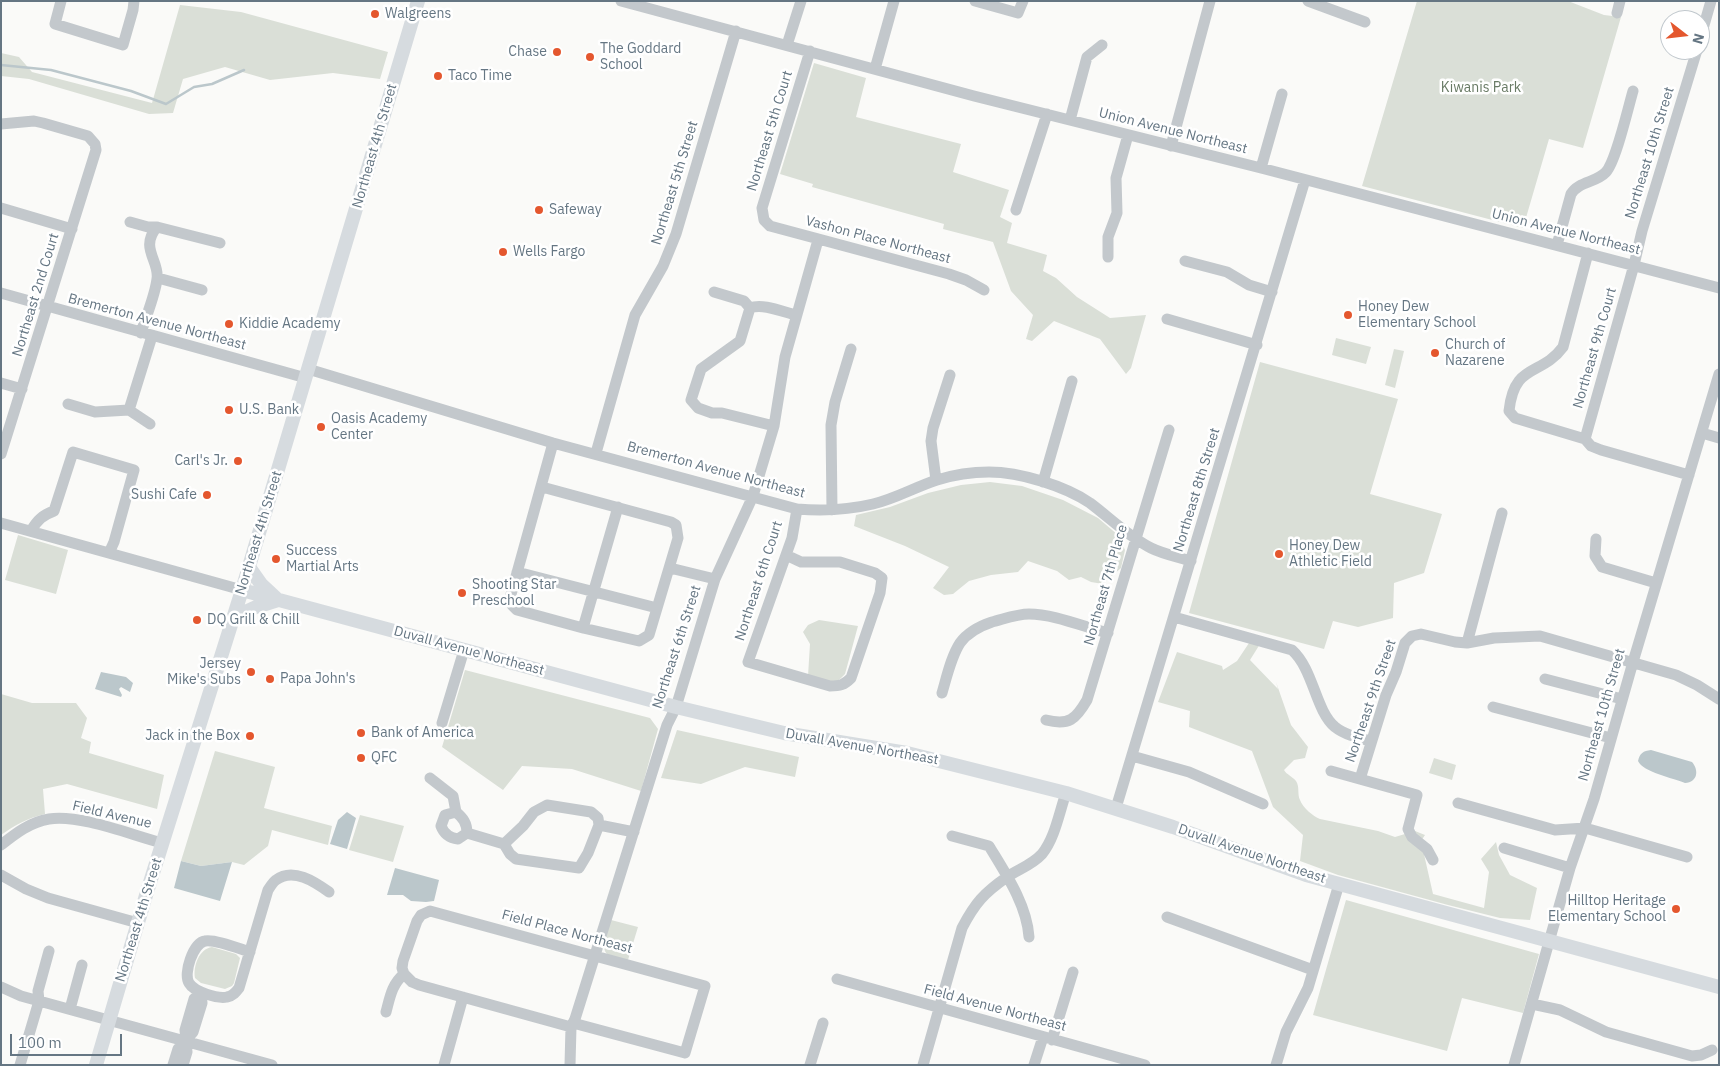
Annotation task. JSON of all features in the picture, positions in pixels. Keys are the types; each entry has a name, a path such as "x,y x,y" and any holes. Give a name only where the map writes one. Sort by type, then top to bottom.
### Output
{"main road":[{"name":"Northeast 4th Street","path":"96,1065 162,843 234,617 418,1"},
{"path":"249,566 261,584 279,600"},
{"name":"Duvall Avenue Northeast","path":"242,590 676,707 784,733 915,755 1066,793 1173,827 1271,864 1719,987"},
{"path":"234,617 256,607 279,600"}],"street":[{"path":"61,1 55,24 123,45 134,1"},
{"name":"Union Avenue Northeast","path":"621,1 974,96 1261,168 1719,288"},
{"path":"787,45 800,1"},
{"path":"875,69 894,1"},
{"path":"975,1 1018,14 1023,1"},
{"path":"1171,146 1210,1"},
{"path":"1308,1 1365,22"},
{"path":"1617,13 1620,1"},
{"name":"Northeast 5th Street","path":"596,454 635,316 663,266 676,234 736,31"},
{"path":"1070,120 1087,57 1102,45"},
{"name":"Northeast 5th Court","path":"764,220 762,208 810,51"},
{"name":"Northeast 10th Street","path":"1634,265 1642,232 1694,60"},
{"path":"1557,246 1571,194 1575,188 1602,176 1612,164 1633,91"},
{"path":"1261,168 1282,94"},
{"path":"1016,210 1047,114"},
{"name":"Northeast 2nd Court","path":"1,124 43,123 88,136 95,144 96,150 1,454"},
{"path":"1108,257 1108,238 1117,213 1116,178 1128,135"},
{"name":"Northeast 8th Street","path":"1116,808 1257,345 1305,180"},
{"path":"1,208 72,229"},
{"name":"Vashon Place Northeast","path":"764,220 770,226 949,274 966,280 984,290"},
{"path":"130,222 220,243"},
{"path":"129,410 158,278 150,253 152,233 157,227"},
{"name":"Northeast 6th Street","path":"570,1065 572,1025 667,725 676,707 715,579 753,496 774,426 785,357 818,240"},
{"path":"1588,253 1563,347 1549,361 1531,370 1516,382 1509,411 1515,418 1585,438 1590,446 1601,450 1689,475"},
{"path":"1185,261 1227,272 1249,285 1272,292"},
{"name":"Northeast 9th Court","path":"1585,438 1634,265"},
{"path":"158,278 202,290"},
{"path":"714,292 744,300 750,308"},
{"name":"Bremerton Avenue Northeast","path":"1,293 146,334 307,373 797,509 832,510 873,504 936,480 964,474 989,472 1011,474 1043,482 1068,492 1088,502 1135,538 1152,548 1191,561"},
{"path":"750,308 762,306 796,315"},
{"path":"750,308 740,341 701,369 691,400 698,408 712,413 722,413 774,426"},
{"path":"1167,320 1257,345"},
{"path":"832,510 831,425 835,402 851,349"},
{"name":"Northeast 10th Street","path":"1514,1065 1570,868 1585,828 1719,374"},
{"path":"936,480 931,441 933,428 950,375"},
{"path":"1043,482 1072,381"},
{"path":"1,383 22,388"},
{"path":"68,404 95,412 129,410 150,424"},
{"name":"Northeast 7th Place","path":"1046,720 1059,723 1070,721 1080,713 1087,700 1169,430"},
{"path":"1702,434 1719,438"},
{"path":"542,487 676,525 678,538 670,568 649,635 644,640 640,641 583,628 517,610 512,605 510,598 554,443"},
{"path":"31,531 36,522 45,514 54,511 73,452 134,470 114,542 109,553"},
{"path":"583,628 618,507"},
{"name":"Northeast 6th Court","path":"786,556 801,562 840,562 876,573 882,578 880,593 851,678 846,684 830,686 748,662 792,538 797,509"},
{"path":"1502,513 1467,643 1520,636 1540,636 1676,675 1718,696"},
{"name":"Duvall Avenue Northeast","path":"1,523 242,590"},
{"path":"1596,539 1594,556 1602,567 1656,583"},
{"path":"670,568 715,579"},
{"path":"517,572 657,608"},
{"path":"942,693 953,657 961,642 969,633 984,625 1014,616 1029,614 1046,616 1108,633"},
{"path":"1174,617 1292,650 1303,663 1328,720 1346,734 1371,741"},
{"name":"Northeast 9th Street","path":"1360,779 1405,643 1412,636 1420,634 1467,643"},
{"path":"442,723 464,650"},
{"path":"1546,679 1622,699"},
{"path":"1493,707 1611,738"},
{"path":"1132,756 1189,772 1263,804"},
{"path":"1331,771 1417,795 1408,829 1412,837 1427,849 1433,860"},
{"path":"430,778 453,796 456,812 467,825 467,833"},
{"path":"922,1065 962,928 971,911 982,896 1008,877 1033,863 1043,853 1051,839 1066,793"},
{"path":"1458,803 1555,830 1585,828 1687,857"},
{"path":"467,833 504,844 510,854 516,859 579,868 588,853 598,825 598,818 591,812 547,805 534,812 523,826 504,844"},
{"path":"456,812 445,815 441,826 443,831 448,836 458,839 467,833"},
{"name":"Field Avenue","path":"1,845 19,831 49,819 84,822 162,843"},
{"path":"598,825 634,832"},
{"path":"952,836 989,846 1008,877 1028,924 1029,937"},
{"path":"1504,848 1570,868"},
{"path":"1,875 26,889 48,898 138,923"},
{"path":"250,952 210,941 200,943 193,951 187,978 192,988 201,992 226,997 236,992 239,988 250,952 268,890 275,880 293,875 312,881 329,892"},
{"path":"1276,1065 1286,1032 1308,988 1339,884"},
{"name":"Field Place Northeast","path":"404,974 402,968 403,961 417,921 421,915 430,911 705,986 685,1053 572,1025"},
{"path":"1167,917 1313,970"},
{"path":"20,1065 39,1000 38,991 49,951"},
{"path":"70,1009 82,965"},
{"path":"1034,1065 1048,1038 1073,972"},
{"path":"386,1012 393,986 397,979 404,974 412,982 572,1025"},
{"name":"Field Avenue Northeast","path":"837,979 1145,1065"},
{"path":"1,987 21,996 272,1065"},
{"path":"173,1065 178,1049 193,1032 202,1003 201,992"},
{"path":"444,1065 464,997"},
{"path":"1532,1004 1560,1010 1606,1032 1692,1056 1701,1056 1712,1050"},
{"path":"810,1065 823,1024"},
{"path":"183,1065 187,1052 186,1041"}],"green space":[{"name":"Kiwanis Park","path":"1417,1 1568,1 1604,15 1621,17 1583,148 1549,139 1523,228 1362,186"},
{"path":"180,5 241,12 388,52 380,79 333,73 270,80 225,67 183,79 173,113 149,114 29,79 1,76 1,53 19,57 32,72 152,103"},
{"path":"814,63 866,78 856,117 961,144 953,172 1009,190 1000,217 1012,223 1007,243 1047,255 1043,271 1056,278 1077,297 1110,318 1146,315 1131,368 1126,374 1100,339 1054,321 1032,341 1026,339 1033,315 1011,291 993,242 943,229 944,224 812,187 813,184 780,174"},
{"path":"1336,338 1371,347 1366,364 1332,355"},
{"path":"1394,349 1404,351 1395,388 1385,385"},
{"name":"Honey Dew Athletic Field","path":"1260,362 1398,399 1370,494 1442,514 1424,573 1394,583 1393,618 1358,627 1333,621 1324,649 1189,613"},
{"path":"990,482 1022,486 1063,500 1098,518 1118,535 1125,550 1121,568 1103,584 1091,582 1081,577 1069,580 1057,571 1028,561 1018,572 991,575 969,581 953,594 944,595 933,588 949,567 905,546 854,526 856,515 890,507 928,493 961,485"},
{"path":"18,535 68,550 56,594 5,580"},
{"path":"819,620 858,626 845,674 836,683 808,676 810,644 803,632 808,625"},
{"path":"1249,643 1260,644 1250,660 1278,689 1276,682 1291,725 1308,747 1305,758 1294,760 1284,770 1296,781 1301,803 1311,814 1320,819 1378,831 1395,837 1415,831 1425,835 1421,841 1433,894 1484,908 1489,872 1481,859 1496,842 1499,855 1510,875 1537,888 1530,920 1500,918 1448,905 1338,875 1300,861 1303,835 1273,807 1252,751 1189,727 1190,711 1158,702 1177,652 1222,666 1223,670 1237,661"},
{"path":"465,670 650,718 658,729 641,791 572,769 522,766 503,790 442,747"},
{"path":"1,694 32,703 76,703 87,718 81,738 91,742 89,753 164,775 157,809 67,784 43,789 45,814 22,822 1,835"},
{"path":"677,730 799,757 795,777 745,767 701,784 661,778"},
{"path":"215,751 275,767 264,808 332,826 328,845 272,830 268,846 244,865 232,862 201,866 181,861"},
{"path":"1434,758 1456,765 1452,780 1429,773"},
{"path":"360,815 404,826 393,862 349,850"},
{"path":"1346,900 1539,954 1523,1013 1462,998 1447,1051 1313,1015"},
{"path":"611,920 638,927 628,960 610,956 605,952 604,943"},
{"path":"212,947 236,954 240,958 234,983 225,989 201,983 195,978 196,963 200,955 207,948"}],"shaded area":[{"path":"101,672 126,677 133,683 130,692 121,687 119,689 121,697 95,689"},
{"path":"1651,750 1692,762 1696,769 1695,778 1685,783 1659,774 1641,765 1638,761 1642,753"},
{"path":"347,812 356,818 347,849 330,844 338,820"},
{"path":"181,861 201,866 232,862 220,901 174,888"},
{"path":"395,868 439,880 434,901 411,901 403,895 387,895"}],"waterway":[{"path":"1,65 51,70 131,91 166,104 194,87 212,84 244,70"}],"place":[{"name":"Walgreens","path":"375,14"},
{"name":"Chase","path":"557,52"},
{"name":"The Goddard School","path":"590,57"},
{"name":"Taco Time","path":"438,76"},
{"name":"Safeway","path":"539,210"},
{"name":"Wells Fargo","path":"503,252"},
{"name":"Honey Dew Elementary School","path":"1348,315"},
{"name":"Kiddie Academy","path":"229,324"},
{"name":"Church of Nazarene","path":"1435,353"},
{"name":"U.S. Bank","path":"229,410"},
{"name":"Oasis Academy Center","path":"321,427"},
{"name":"Carl's Jr.","path":"238,461"},
{"name":"Sushi Cafe","path":"207,495"},
{"name":"Honey Dew Athletic Field","path":"1279,554"},
{"name":"Success Martial Arts","path":"276,559"},
{"name":"Shooting Star Preschool","path":"462,593"},
{"name":"DQ Grill & Chill","path":"197,620"},
{"name":"Jersey Mike's Subs","path":"251,672"},
{"name":"Papa John's","path":"270,679"},
{"name":"Bank of America","path":"361,733"},
{"name":"Jack in the Box","path":"250,736"},
{"name":"QFC","path":"361,758"},
{"name":"Hilltop Heritage Elementary School","path":"1676,909"}]}
